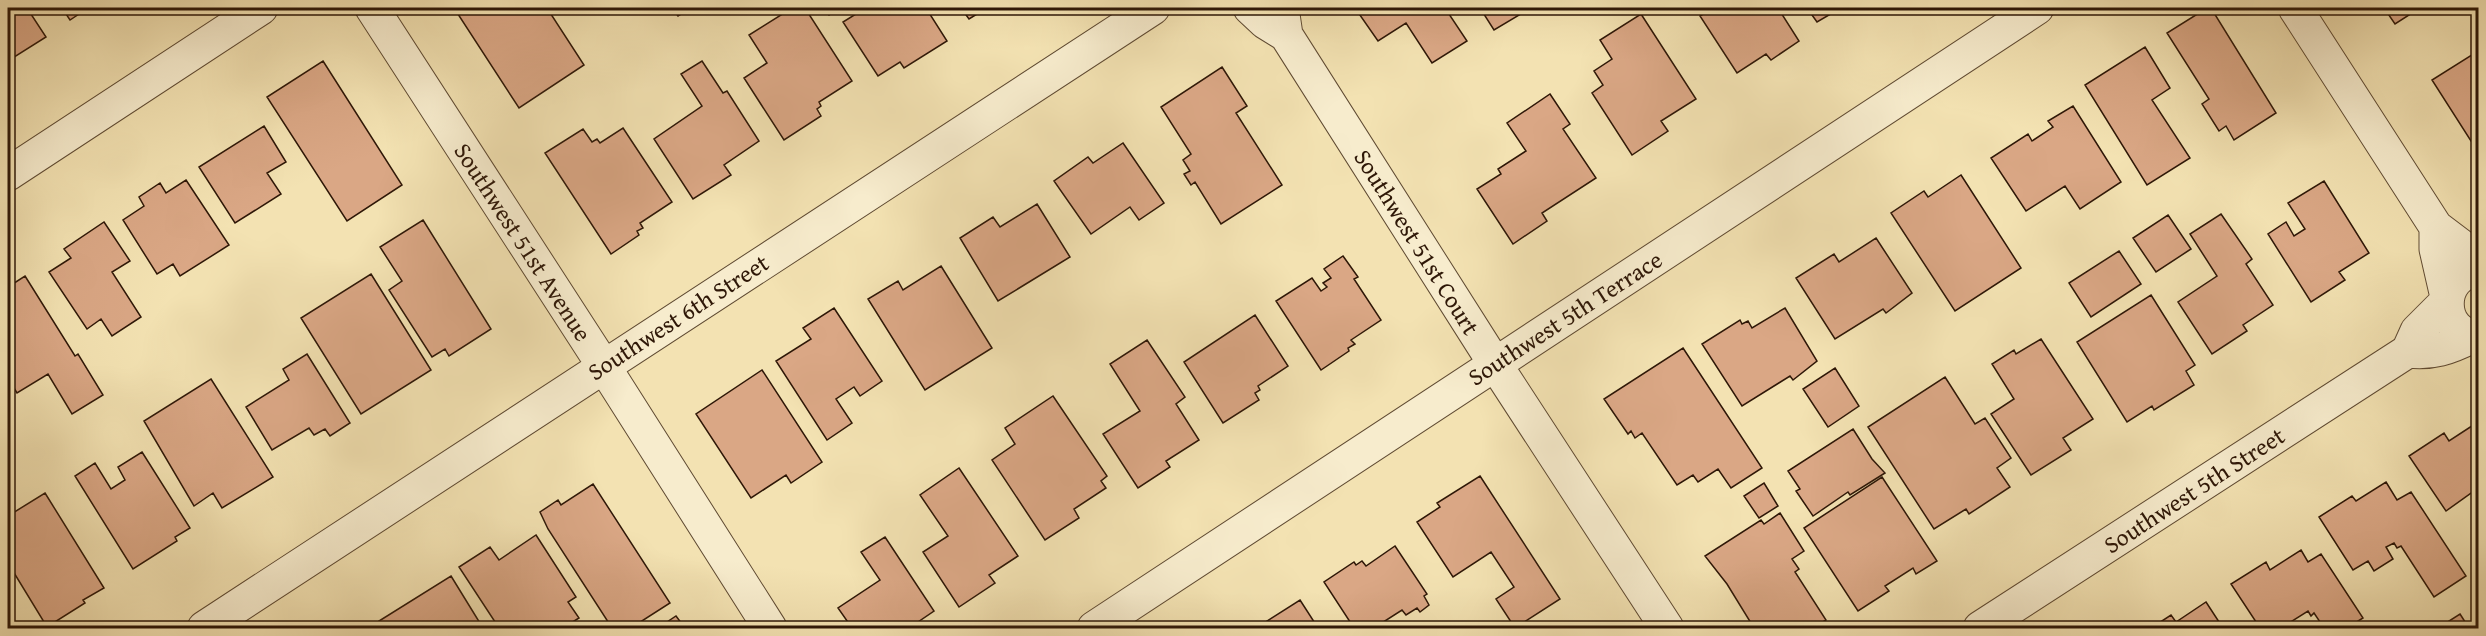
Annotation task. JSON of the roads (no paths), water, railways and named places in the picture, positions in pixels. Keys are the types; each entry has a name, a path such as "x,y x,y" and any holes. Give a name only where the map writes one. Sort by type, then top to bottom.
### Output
{"street":[{"path":"8,174 261,8"},
{"name":"Southwest 51st Avenue","path":"372,8 770,628"},
{"name":"Southwest 6th Street","path":"204,628 603,365 1153,8"},
{"name":"Southwest 51st Court","path":"1250,8 1265,22 1284,21 1495,364 1667,628"},
{"name":"Southwest 5th Terrace","path":"1094,628 2037,8"},
{"path":"2295,8 2436,227 2469,252 2478,263"},
{"path":"2436,227 2436,249 2450,320 2456,327 2476,338"},
{"name":"Southwest 5th Street","path":"1980,628 2408,351 2417,331 2447,299 2457,280 2465,274 2478,270"},
{"path":"2408,351 2425,353 2448,349 2476,338"}]}
